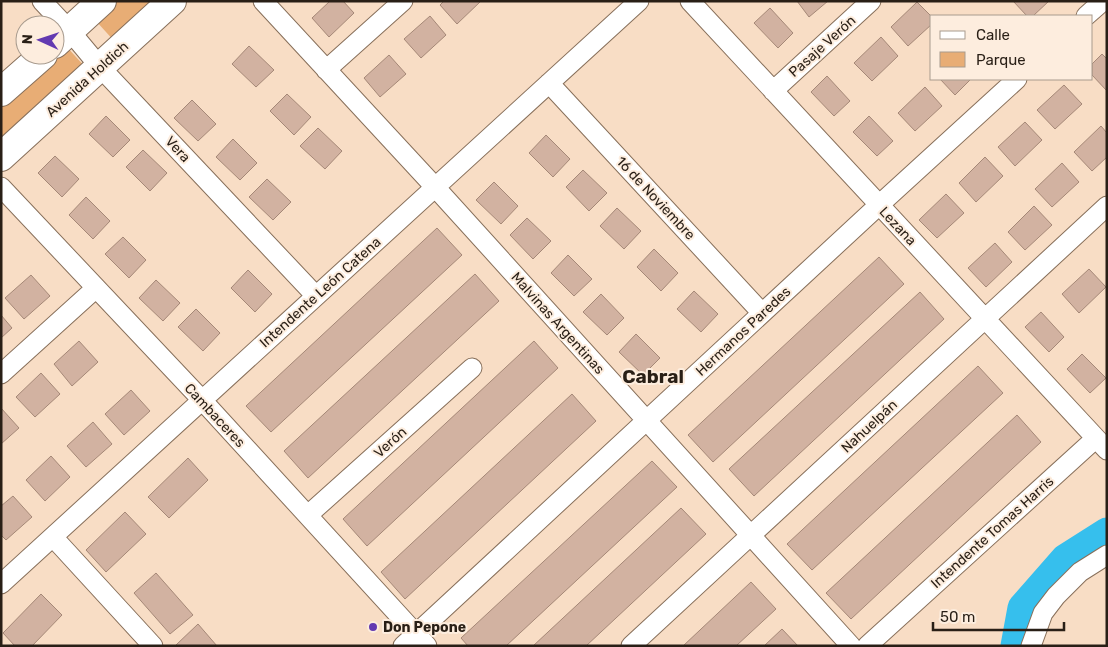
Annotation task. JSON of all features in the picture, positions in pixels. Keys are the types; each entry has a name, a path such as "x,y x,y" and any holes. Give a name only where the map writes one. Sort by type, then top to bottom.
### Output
{"street":[{"name":"Vera","path":"42,1 50,15"},
{"path":"65,35 102,1"},
{"name":"Avenida Holdich","path":"1,158 172,1"},
{"name":"Malvinas Argentinas","path":"263,1 435,187 851,646"},
{"path":"326,70 403,1"},
{"name":"Intendente León Catena","path":"1,584 639,1"},
{"name":"Lezana","path":"690,1 1101,444"},
{"name":"Pasaje Verón","path":"773,91 871,1"},
{"path":"1087,15 1102,1"},
{"name":"Vera","path":"65,40 100,67 316,296"},
{"path":"1,92 32,65"},
{"name":"Hermanos Paredes","path":"415,642 762,313 1016,80"},
{"name":"16 de Noviembre","path":"549,83 762,313"},
{"name":"Cambaceres","path":"1,187 202,400 308,516 415,642"},
{"name":"Nahuelpán","path":"632,646 1107,206"},
{"path":"1,374 96,288"},
{"name":"Verón","path":"308,516 472,368"},
{"name":"Intendente Tomas Harris","path":"867,646 1101,444"},
{"path":"53,537 153,646"},
{"path":"1031,646 1043,613 1056,596 1080,572 1107,555"}],"green space":[{"path":"118,1 162,1 116,43 96,21"},
{"path":"65,47 86,68 1,146 1,106 45,65 65,65"}],"building":[{"path":"330,1 343,1 354,13 329,37 312,18"},
{"path":"444,1 481,1 457,24 440,5"},
{"path":"797,1 828,1 809,17"},
{"path":"1013,1 1049,1 1034,15 1026,15"},
{"path":"917,2 930,15 930,26 908,46 891,27"},
{"path":"770,8 793,33 778,48 754,23"},
{"path":"430,16 446,35 421,58 404,39"},
{"path":"881,37 898,56 872,81 854,63"},
{"path":"249,46 274,70 256,87 232,64"},
{"path":"1102,54 1107,59 1107,91 1093,76 1093,63"},
{"path":"389,55 406,74 380,97 364,78"},
{"path":"827,76 850,101 834,116 811,92"},
{"path":"941,80 970,80 955,95"},
{"path":"1064,85 1082,104 1055,129 1037,110"},
{"path":"925,87 942,106 915,131 898,113"},
{"path":"287,94 311,117 294,135 270,111"},
{"path":"192,100 216,124 198,141 174,118"},
{"path":"106,116 130,140 113,157 89,134"},
{"path":"869,116 893,141 877,156 853,132"},
{"path":"1025,122 1042,140 1015,166 998,147"},
{"path":"1101,126 1107,133 1107,157 1092,171 1074,152"},
{"path":"318,128 342,151 325,169 300,146"},
{"path":"546,135 570,159 553,177 529,153"},
{"path":"233,139 257,163 240,180 216,157"},
{"path":"143,150 167,173 150,191 126,167"},
{"path":"55,156 79,179 62,197 38,173"},
{"path":"985,157 1003,176 976,202 959,183"},
{"path":"1062,163 1079,182 1052,207 1035,189"},
{"path":"583,170 607,193 589,211 566,187"},
{"path":"267,179 291,202 273,220 249,197"},
{"path":"494,182 518,206 501,224 476,200"},
{"path":"946,194 964,213 937,238 919,220"},
{"path":"86,197 110,221 93,239 69,215"},
{"path":"1034,206 1052,225 1025,250 1008,232"},
{"path":"617,208 641,231 624,249 600,226"},
{"path":"527,218 551,241 533,259 510,235"},
{"path":"437,228 462,255 271,432 246,406"},
{"path":"123,237 146,260 129,278 105,254"},
{"path":"995,243 1012,262 986,287 968,268"},
{"path":"654,249 678,273 661,291 637,267"},
{"path":"568,255 592,279 574,296 551,273"},
{"path":"879,257 904,284 713,462 688,435"},
{"path":"1089,269 1106,287 1079,313 1062,294"},
{"path":"248,270 272,294 255,312 231,288"},
{"path":"475,274 499,301 308,478 284,451"},
{"path":"31,275 50,296 24,319 5,298"},
{"path":"156,280 180,303 163,321 139,298"},
{"path":"694,291 718,314 701,332 677,309"},
{"path":"920,292 944,319 754,496 729,469"},
{"path":"601,294 624,318 607,335 583,312"},
{"path":"196,309 220,333 203,351 178,327"},
{"path":"1041,312 1064,337 1049,352 1025,327"},
{"path":"1,315 12,328 1,338"},
{"path":"636,334 660,358 643,375 619,352"},
{"path":"79,341 98,362 72,386 54,364"},
{"path":"534,341 558,368 367,546 343,519"},
{"path":"1082,354 1106,378 1090,393 1067,369"},
{"path":"978,366 1003,393 812,570 787,544"},
{"path":"41,373 60,394 35,417 16,397"},
{"path":"131,390 150,411 124,435 105,414"},
{"path":"572,394 596,421 405,599 381,572"},
{"path":"1,408 19,428 1,444"},
{"path":"1017,415 1041,442 851,619 826,593"},
{"path":"93,422 112,444 86,467 67,446"},
{"path":"51,456 70,477 45,501 26,480"},
{"path":"188,458 208,480 169,518 148,497"},
{"path":"652,461 677,487 506,646 468,646 461,638"},
{"path":"13,496 32,517 6,540 1,535 1,506"},
{"path":"681,508 706,534 586,646 533,646"},
{"path":"125,512 146,534 106,572 86,550"},
{"path":"156,573 193,615 170,634 134,593"},
{"path":"751,582 776,609 736,646 683,646"},
{"path":"41,594 62,615 32,646 15,646 3,633"},
{"path":"198,624 217,646 176,645"},
{"path":"782,629 798,646 764,646"}],"waterway":[{"path":"1016,646 1023,608 1066,559 1107,533"}],"place":[{"name":"Don Pepone","path":"373,627"}],"district":[{"name":"Cabral","path":"653,376"}]}
